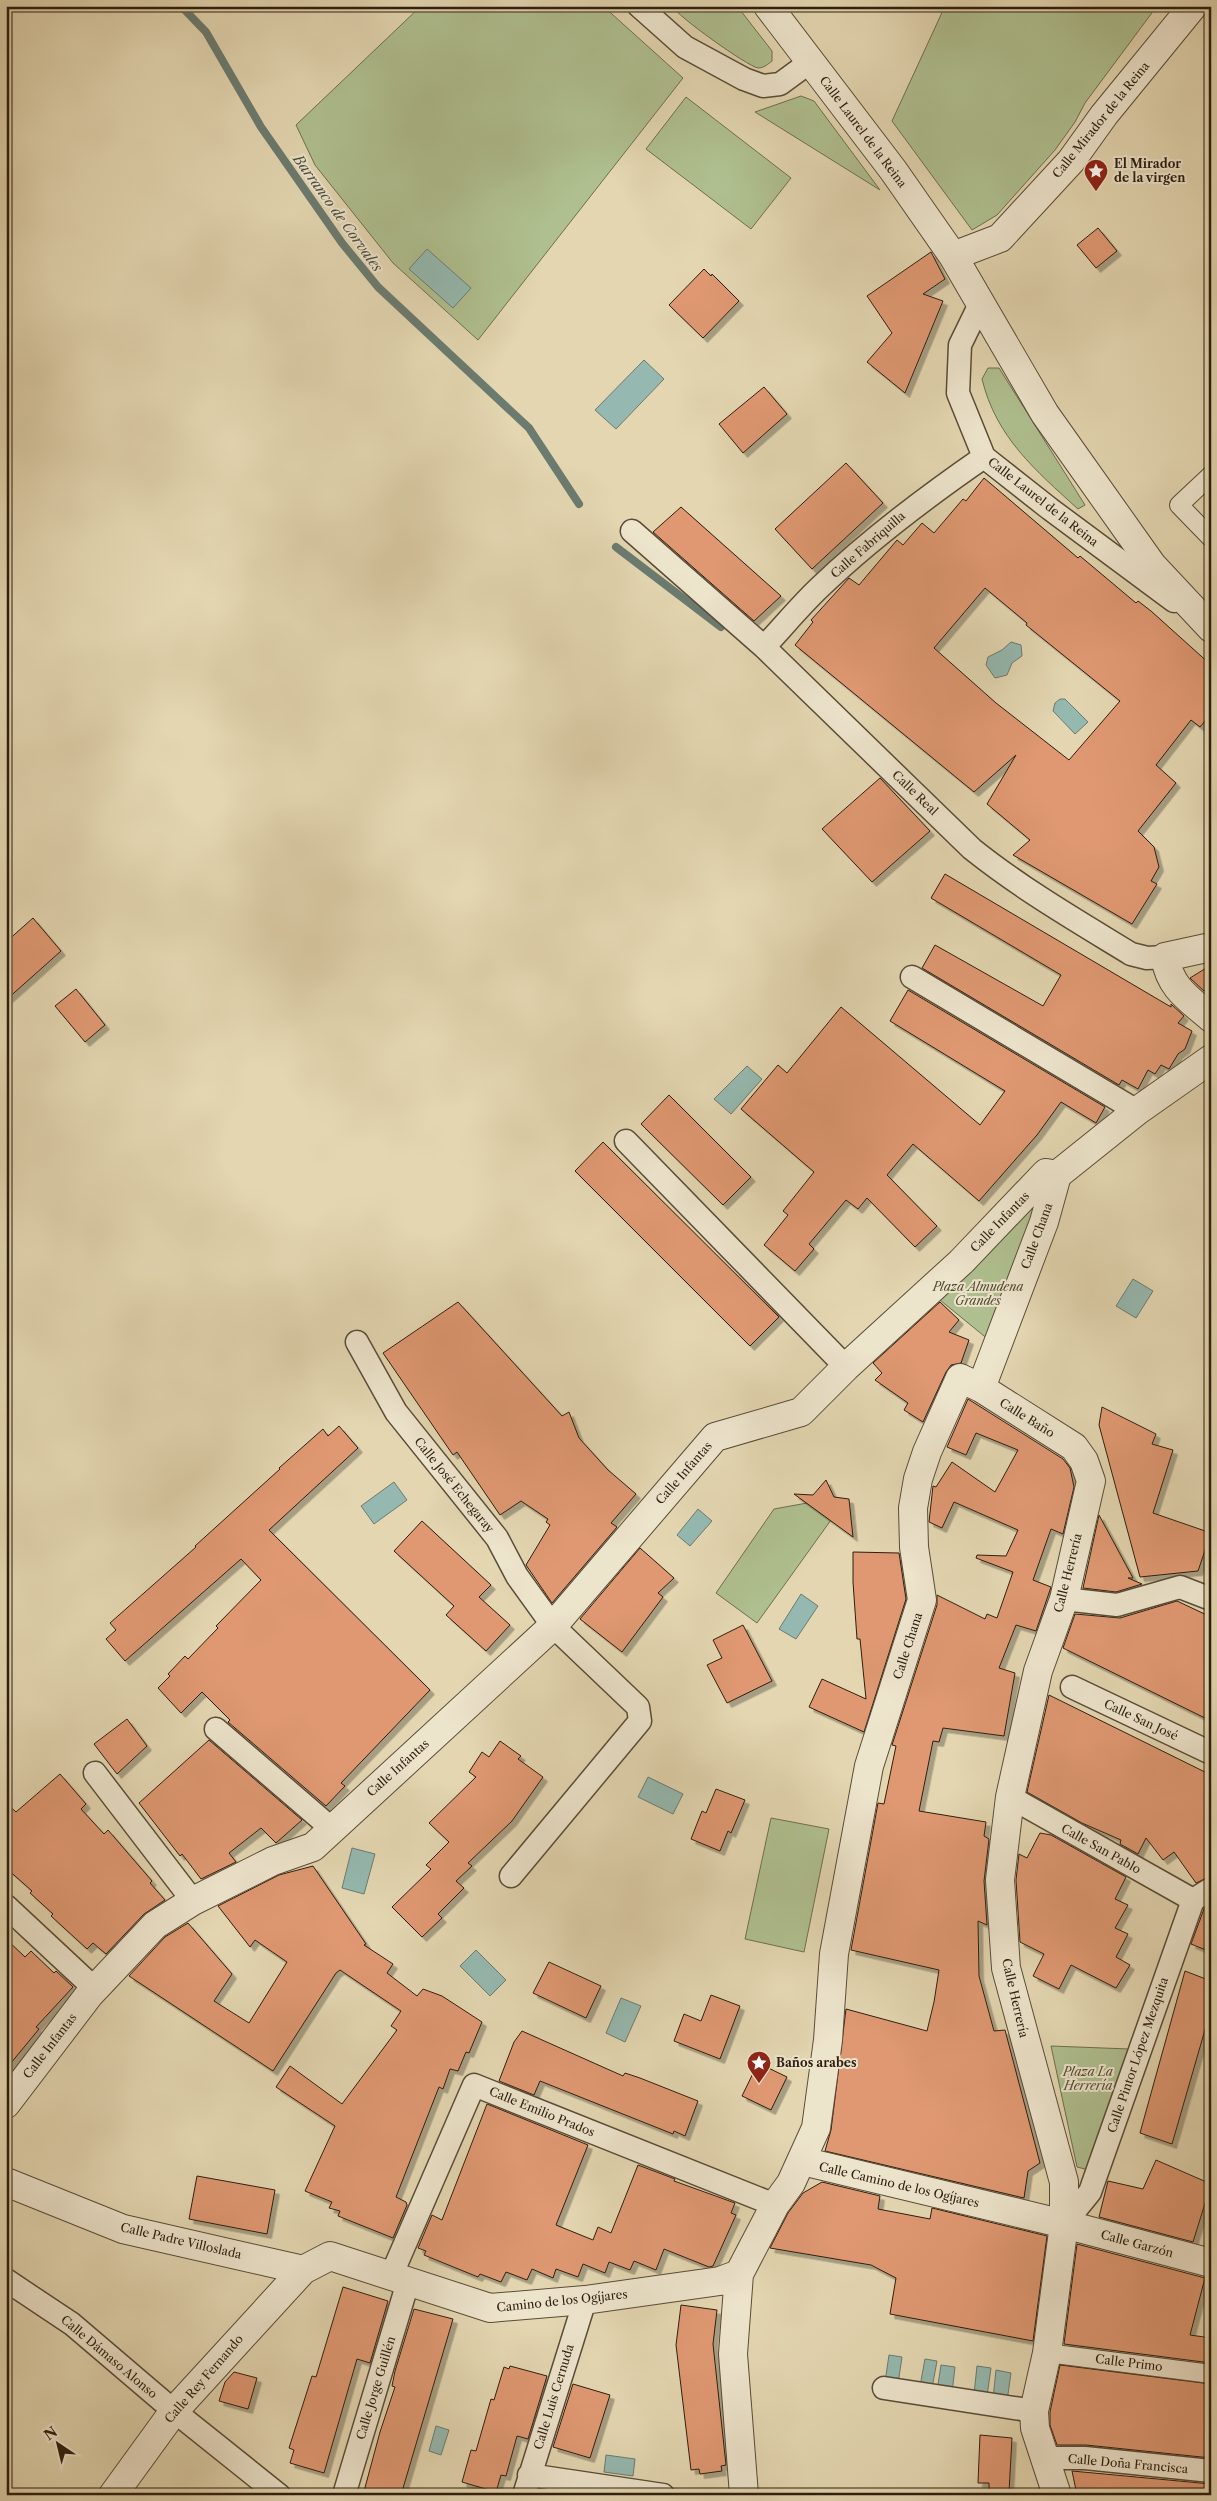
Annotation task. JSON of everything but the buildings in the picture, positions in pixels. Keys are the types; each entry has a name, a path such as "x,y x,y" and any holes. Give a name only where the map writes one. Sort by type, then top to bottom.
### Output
{"street":[{"path":"639,6 685,47 744,79 763,86 780,84 810,62"},
{"name":"Calle Laurel de la Reina","path":"768,6 893,170 952,256 1045,414 1152,565 1210,627"},
{"name":"Calle Mirador de la Reina","path":"952,256 1000,238 1071,161 1104,115 1193,6"},
{"name":"Calle Laurel de la Reina","path":"980,304 960,345 958,393 984,457 1050,509 1210,627"},
{"name":"Calle Fabriquilla","path":"764,647 818,589 873,540 922,501 984,457"},
{"path":"1211,475 1179,505 1211,538"},
{"name":"Calle Real","path":"632,532 764,647 972,849 993,866 1023,887 1131,954 1147,958 1165,956"},
{"path":"1211,947 1165,956 1168,972 1174,985 1211,1018"},
{"path":"912,977 1137,1111"},
{"name":"Calle Infantas","path":"6,2104 95,1989 155,1925 193,1902 273,1861 313,1847 331,1828 505,1672 553,1626 715,1437 801,1412 846,1367 960,1262 1046,1173 1057,1176 1137,1111 1211,1059"},
{"path":"626,1141 846,1367"},
{"name":"Calle Chana","path":"802,2161 816,2128 828,2040 834,1954 869,1766 922,1600 914,1547 913,1508 918,1479 927,1452 960,1378 981,1388 1044,1222 1057,1176"},
{"name":"Calle José Echegaray","path":"357,1342 396,1412 496,1538 516,1576 553,1626"},
{"name":"Calle Baño","path":"981,1388 1074,1447"},
{"name":"Calle Herrería","path":"1057,2495 1035,2428 1034,2412 1047,2353 1064,2224 1064,2182 1006,1968 1000,1880 1010,1797 1038,1672 1064,1598 1091,1481 1084,1461 1074,1447"},
{"path":"1064,1598 1117,1605 1180,1586 1211,1599"},
{"path":"511,1876 640,1721 638,1707 553,1626"},
{"name":"Calle San José","path":"1072,1687 1211,1753"},
{"path":"216,1729 331,1828"},
{"path":"95,1773 193,1902"},
{"name":"Calle San Pablo","path":"1010,1797 1202,1895"},
{"name":"Calle Pintor López Mezquita","path":"1064,2224 1090,2192 1202,1895"},
{"path":"6,1906 95,1989"},
{"name":"Calle Emilio Prados","path":"400,2278 474,2085 775,2205"},
{"name":"Calle Camino de los Ogíjares","path":"739,2274 775,2205 791,2183 802,2161 1064,2224"},
{"name":"Calle Padre Villoslada","path":"6,2182 122,2229 303,2270"},
{"name":"Calle Garzón","path":"1064,2224 1211,2263"},
{"name":"Camino de los Ogíjares","path":"303,2270 330,2256 490,2308 584,2300 720,2281 739,2274"},
{"name":"Calle Rey Fernando","path":"113,2495 174,2411 303,2270"},
{"path":"739,2274 733,2354 744,2495"},
{"name":"Calle Jorge Guillén","path":"344,2495 400,2278"},
{"name":"Calle Dámaso Alonso","path":"6,2280 72,2324 174,2411 279,2495"},
{"name":"Calle Luis Cernuda","path":"527,2485 584,2300"},
{"name":"Calle Primo","path":"1047,2353 1211,2374"},
{"path":"884,2388 1034,2412"},
{"name":"Calle Doña Francisca","path":"1044,2458 1085,2458 1211,2471"},
{"path":"527,2485 663,2495"}],"green space":[{"path":"421,6 603,6 683,78 478,340 393,263 315,165 296,125"},
{"path":"672,6 737,6 772,51 772,61 760,68 751,65 727,50"},
{"path":"945,6 1157,6 1085,103 1075,122 1055,150 997,215 972,230 892,121"},
{"path":"801,96 814,101 880,190 755,112"},
{"path":"686,97 791,178 751,229 646,149"},
{"path":"988,368 999,368 1085,505 1078,509 1032,466 1007,435 988,400 982,379"},
{"name":"Plaza Almudena Grandes","path":"1030,1207 1040,1211 989,1340 935,1296"},
{"path":"807,1503 831,1520 757,1623 716,1593 774,1509"},
{"path":"771,1818 829,1829 804,1952 745,1939"},
{"name":"Plaza La Herrería","path":"1051,2046 1129,2049 1089,2170 1077,2167"}],"water":[{"path":"427,249 471,288 453,308 409,269"},
{"path":"644,360 664,379 616,429 595,410"},
{"path":"1011,642 1021,645 1022,656 1012,663 1007,675 995,678 986,665 988,657 1002,650"},
{"path":"1060,699 1065,699 1088,722 1075,734 1053,711 1055,703"},
{"path":"747,1066 762,1079 731,1114 714,1099"},
{"path":"1133,1279 1153,1291 1136,1318 1116,1306"},
{"path":"394,1482 407,1500 374,1524 361,1506"},
{"path":"698,1509 712,1521 690,1546 677,1535"},
{"path":"801,1594 818,1606 796,1639 779,1629"},
{"path":"648,1777 683,1794 673,1814 638,1797"},
{"path":"352,1848 375,1854 364,1894 342,1888"},
{"path":"476,1950 506,1980 490,1996 460,1966"},
{"path":"621,1998 641,2006 625,2042 606,2033"},
{"path":"889,2355 902,2357 898,2384 885,2382"},
{"path":"925,2359 937,2361 932,2388 920,2386"},
{"path":"941,2365 955,2367 952,2393 937,2391"},
{"path":"977,2366 991,2368 987,2396 974,2394"},
{"path":"996,2370 1011,2373 1007,2401 993,2399"},
{"path":"436,2426 449,2430 441,2455 429,2451"},
{"path":"606,2455 635,2459 633,2476 604,2472"}],"waterway":[{"name":"Barranco de Corvales","path":"181,6 206,32 261,127 342,243 378,287 529,428 579,504"},
{"name":"Barranco de Corvales","path":"616,547 721,627"}],"place":[{"name":"El Mirador de la virgen","path":"1096,192"},
{"name":"Baños arabes","path":"759,2084"}]}
